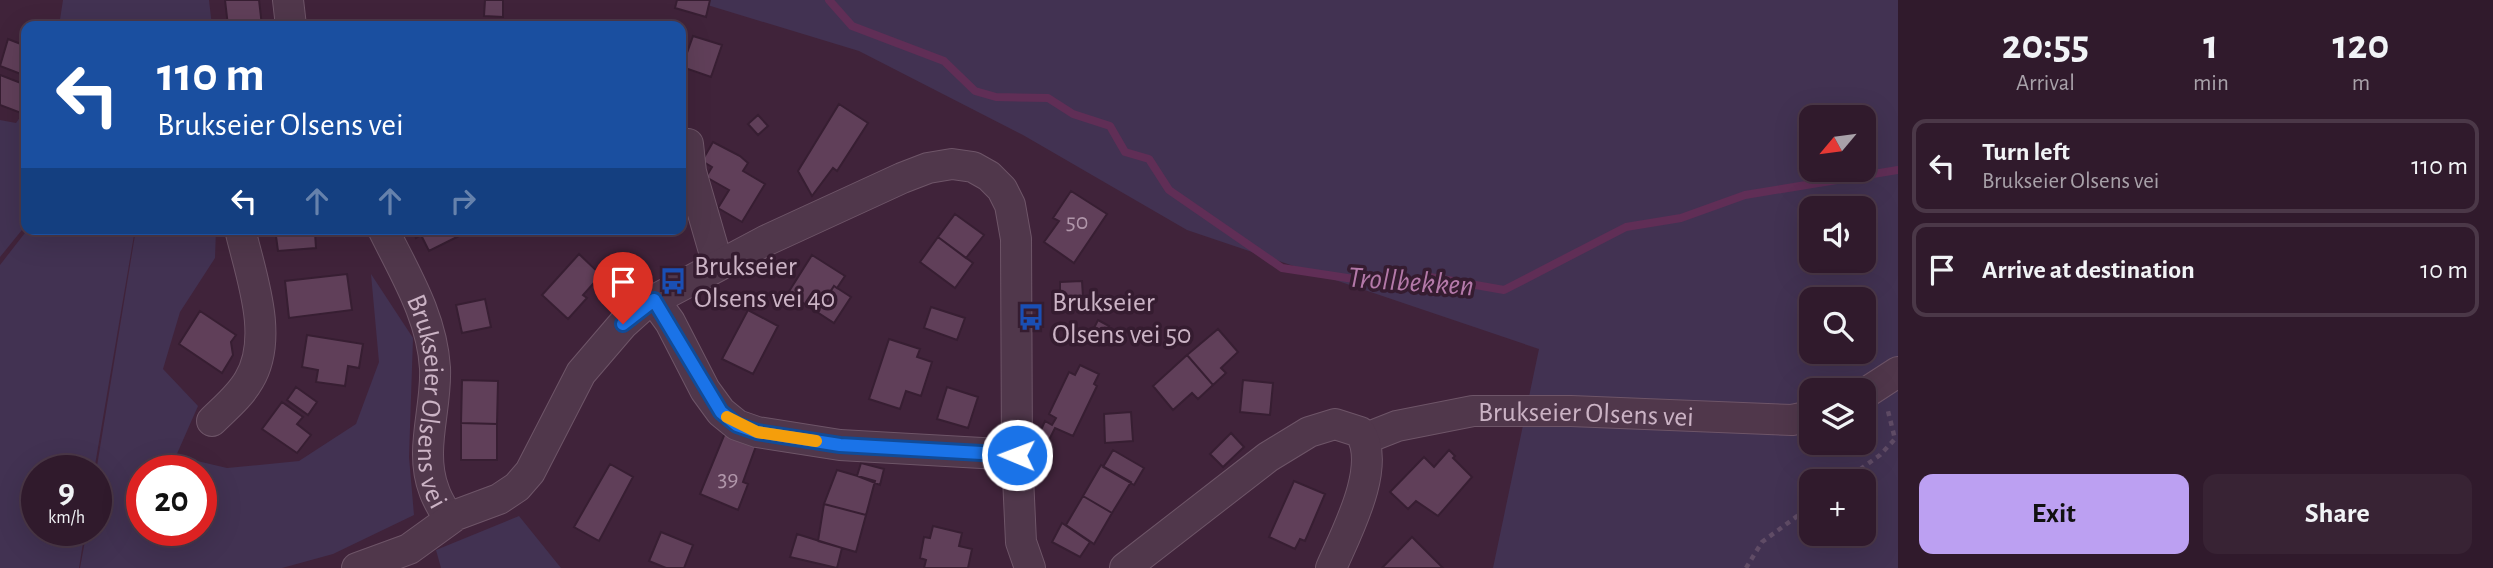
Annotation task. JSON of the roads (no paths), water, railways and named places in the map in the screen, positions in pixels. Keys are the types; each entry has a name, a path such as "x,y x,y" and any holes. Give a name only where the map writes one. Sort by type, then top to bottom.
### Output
{"street":[{"path":"288,0 290,21"},
{"path":"688,144 691,172 718,265"},
{"name":"Brukseier Olsens vei","path":"386,235 414,290 431,337 435,370 430,459 433,489 449,519 499,499 517,487 530,472 568,397 595,353 623,324 654,300 718,265 851,200 928,168 962,165 989,176 1002,189 1010,205 1016,239 1017,455 1021,542 1030,568"},
{"path":"212,421 251,378 259,352 260,325 241,235"},
{"path":"654,300 670,322 705,390 721,412 737,425 757,432 840,445 1017,455"},
{"name":"Brukseier Olsens vei","path":"1364,439 1397,426 1473,411 1571,411 1799,419"},
{"path":"1125,568 1268,457 1322,426 1345,426 1360,432 1369,455 1364,483 1331,568"},
{"path":"357,568 409,549 449,519"}],"waterway":[{"name":"Trollbekken","path":"829,0 852,26 944,61 975,91 996,97 1048,98 1073,114 1110,126 1125,152 1149,159 1169,190 1282,268 1406,287 1430,277 1504,290 1626,227 1681,218 1745,195 1898,170"}],"place":[{"name":"Brukseier Olsens vei 40","path":"673,281"},
{"name":"Brukseier Olsens vei 50","path":"1031,317"}]}
